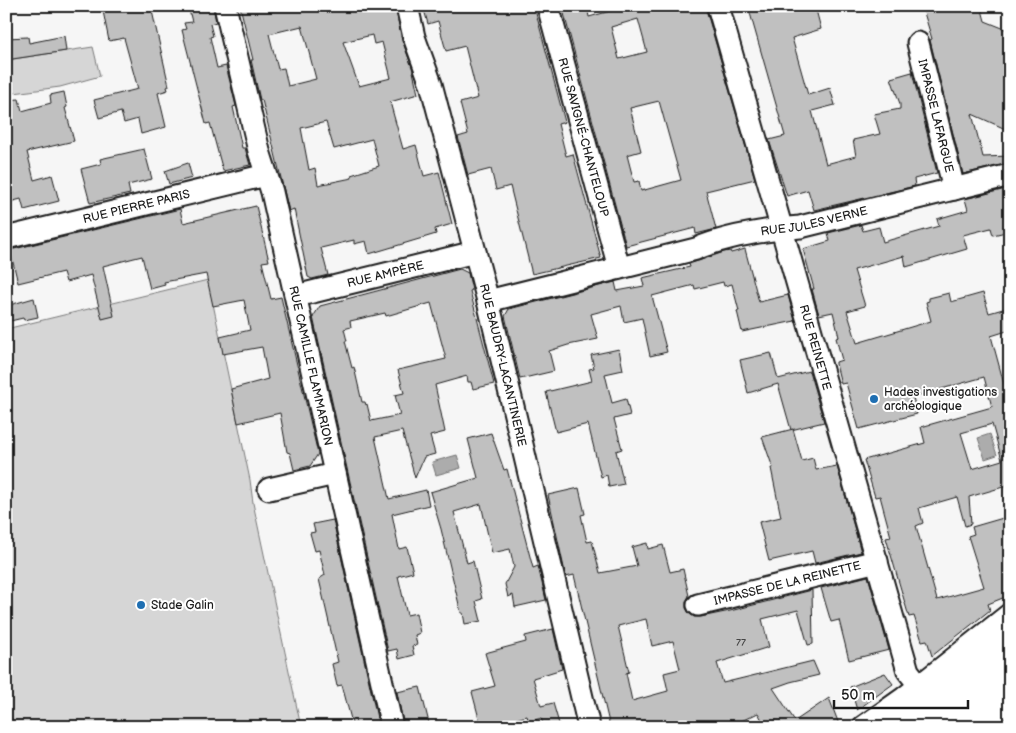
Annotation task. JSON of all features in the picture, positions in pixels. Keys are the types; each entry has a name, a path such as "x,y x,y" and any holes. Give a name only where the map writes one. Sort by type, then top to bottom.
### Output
{"main road":[{"path":"900,727 1010,642"},
{"path":"938,727 1009,683"}],"street":[{"name":"RUE CAMILLE FLAMMARION","path":"225,6 259,150 272,192 392,727"},
{"name":"RUE BAUDRY-LACANTINERIE","path":"406,6 414,37 431,84 488,301 589,727"},
{"name":"RUE SAVIGNÉ-CHANTELOUP","path":"548,6 619,268"},
{"name":"RUE REINETTE","path":"718,6 908,671 919,685"},
{"name":"IMPASSE LAFARGUE","path":"918,43 954,189"},
{"name":"RUE PIERRE PARIS","path":"6,238 266,175"},
{"name":"RUE JULES VERNE","path":"488,301 696,249 707,244 767,230 800,226 1010,175"},
{"name":"RUE AMPÈRE","path":"296,296 475,252"},
{"path":"268,489 335,474"},
{"name":"IMPASSE DE LA REINETTE","path":"698,605 877,561"},
{"path":"863,727 904,698 1010,614"},
{"path":"976,727 1009,683"}],"shaded area":[{"path":"93,47 100,76 60,87 6,94 6,60"},
{"name":"Stade Galin","path":"208,280 301,727 15,727 6,708 6,329"},
{"path":"990,434 997,455 985,459 978,438"},
{"path":"457,455 461,468 436,475 432,462"}],"building":[{"path":"102,6 146,6 148,12 152,11 169,86 167,87 168,90 158,93 166,127 141,134 138,119 124,123 121,112 99,118 94,100 138,89 124,38 109,41"},
{"path":"188,6 213,6 216,22 210,24 213,36 210,37 217,68 226,66 236,106 233,107 242,148 245,148 250,165 223,171 210,123 206,124 182,30 186,29 184,23 192,22"},
{"path":"240,6 395,6 402,40 412,67 418,94 390,102 403,149 416,145 424,176 439,172 452,224 435,229 436,234 369,254 366,241 354,244 354,240 321,248 328,275 312,279 308,277 294,209 289,211 262,100 260,100 251,60 253,60","holes":["302,26 316,79 288,86 284,68 278,69 269,34","372,35 374,44 382,42 391,78 359,86 343,42","326,122 334,149 372,139 379,166 351,175 352,178 318,185 315,168 309,170 301,128"]},
{"path":"423,6 534,6 565,122 558,124 566,156 573,154 601,258 532,274 510,186 496,190 491,169 468,175 458,137 468,134 460,103 478,98 465,46 446,51 438,21 428,24"},
{"path":"562,6 587,6 589,17 628,6 705,6 755,179 706,191 716,229 696,234 695,228 626,246","holes":["638,19 647,52 619,59 611,27","659,101 681,180 641,191 639,181 634,182 627,155 641,151 630,108"]},
{"path":"748,6 815,6 821,29 792,38 808,95 830,88 835,105 812,111 826,164 856,156 853,140 880,134 874,114 900,109 891,78 912,72 937,173 914,179 915,186 814,210 808,190 787,196 769,140 785,136"},
{"path":"922,6 981,6 985,21 1010,31 1010,131 972,114 983,157 1010,156 1010,163 963,174 930,40 932,39"},
{"path":"64,36 66,51 6,60 6,38 28,37 29,43"},
{"path":"64,92 67,107 65,108 74,141 27,152 34,180 52,175 59,201 24,210 21,199 6,203 6,100 19,99 22,111 51,103 50,95"},
{"path":"144,149 152,179 128,185 130,194 90,203 81,169 101,164 100,159"},
{"path":"188,163 192,178 169,184 165,171"},
{"path":"1010,188 1010,231 993,235 991,228 963,235 967,249 906,267 904,256 854,270 865,306 847,311 857,343 931,321 926,302 929,301 929,298 949,293 951,302 983,293 989,313 1010,307 1010,330 991,336 1010,406 1010,485 969,497 971,524 965,526 957,497 919,508 923,523 916,526 937,600 984,587 968,536 974,534 972,527 1010,516 1010,595 988,604 990,610 932,656 927,640 922,641 914,616 909,617 886,538 891,537 880,496 875,497 864,460 925,443 921,427 992,407 984,377 913,397 917,414 859,429 846,383 841,384 836,364 836,362 842,360 836,338 839,337 833,312 819,315 803,249 830,241 828,233 861,225 863,231 879,227 883,242 939,226 937,219 968,210 965,199","holes":["992,424 1002,460 972,469 961,433"]},
{"path":"256,206 269,261 262,262 271,299 281,297 318,454 310,466 294,470 290,453 287,452 280,413 238,423 231,389 268,379 262,347 223,354 220,337 250,330 244,300 213,306 206,274 164,282 165,285 150,289 142,256 103,266 114,316 102,319 91,275 66,282 63,272 18,283 10,250 180,209 183,223"},
{"path":"745,249 759,302 788,295 795,321 742,332 732,284 724,286 723,282 695,289 694,285 652,296 667,352 650,356 642,318 624,322 621,306 591,314 598,339 549,351 554,371 520,379 505,316 509,309 615,282 617,291 644,286 642,278 690,267 689,264 724,252 730,251 731,253"},
{"path":"460,269 468,273 472,290 470,291 494,384 473,389 471,382 468,382 467,376 435,385 445,432 430,436 435,454 424,457 415,478 402,431 375,437 389,499 426,490 429,505 392,514 399,549 407,547 413,572 398,576 407,615 416,613 420,633 415,635 417,645 412,646 414,655 399,659 397,649 388,651 313,317 320,306","holes":["431,303 446,359 398,370 404,393 395,395 400,415 371,421 367,404 362,402 354,367 352,368 344,329 351,327 350,321 385,313 386,316"]},
{"path":"34,298 38,317 6,322 6,306"},
{"path":"619,349 623,370 605,374 612,403 626,399 630,415 614,419 622,449 616,451 624,484 609,487 607,475 601,477 588,424 556,432 546,392 592,381 589,369 594,368 591,355"},
{"path":"771,353 778,379 809,371 824,422 791,430 778,384 748,393 740,360"},
{"path":"793,429 802,461 813,458 816,470 837,466 861,552 815,563 812,551 769,561 759,522 781,517 771,468 773,468 762,437"},
{"path":"491,433 504,470 507,469 533,568 538,566 546,600 515,607 513,595 508,597 505,584 514,567 510,549 492,553 481,504 454,512 467,563 473,561 482,599 476,601 481,621 465,624 430,492 478,478 468,439"},
{"path":"579,488 585,514 581,515 587,542 592,541 600,573 637,566 632,547 647,543 648,549 663,545 670,572 683,569 689,596 686,601 686,608 694,617 730,611 812,590 813,644 808,645 798,610 762,619 769,647 717,663 723,683 813,661 819,675 773,688 795,721 829,698 840,727 766,727 758,713 729,727 610,727 574,575 566,577 548,495","holes":["646,619 652,646 673,641 680,669 664,673 668,691 632,701 626,673 629,672 618,626"]},
{"path":"333,520 379,727 353,727 342,685 337,686 332,664 338,662 319,579 325,575 319,550 315,551 310,533 315,532 313,524"},
{"path":"868,576 889,650 849,660 839,620 831,622 821,588"},
{"path":"553,629 562,669 533,678 541,706 553,703 560,727 544,727 541,718 529,722 527,716 491,726 490,723 481,726 472,692 495,686 485,653 526,642 525,636"},
{"path":"885,673 893,684 857,710 850,687"},
{"path":"420,687 430,727 404,727 397,692"}],"place":[{"name":"Hades investigations archéologique","path":"874,399"},
{"name":"Stade Galin","path":"141,605"}]}
